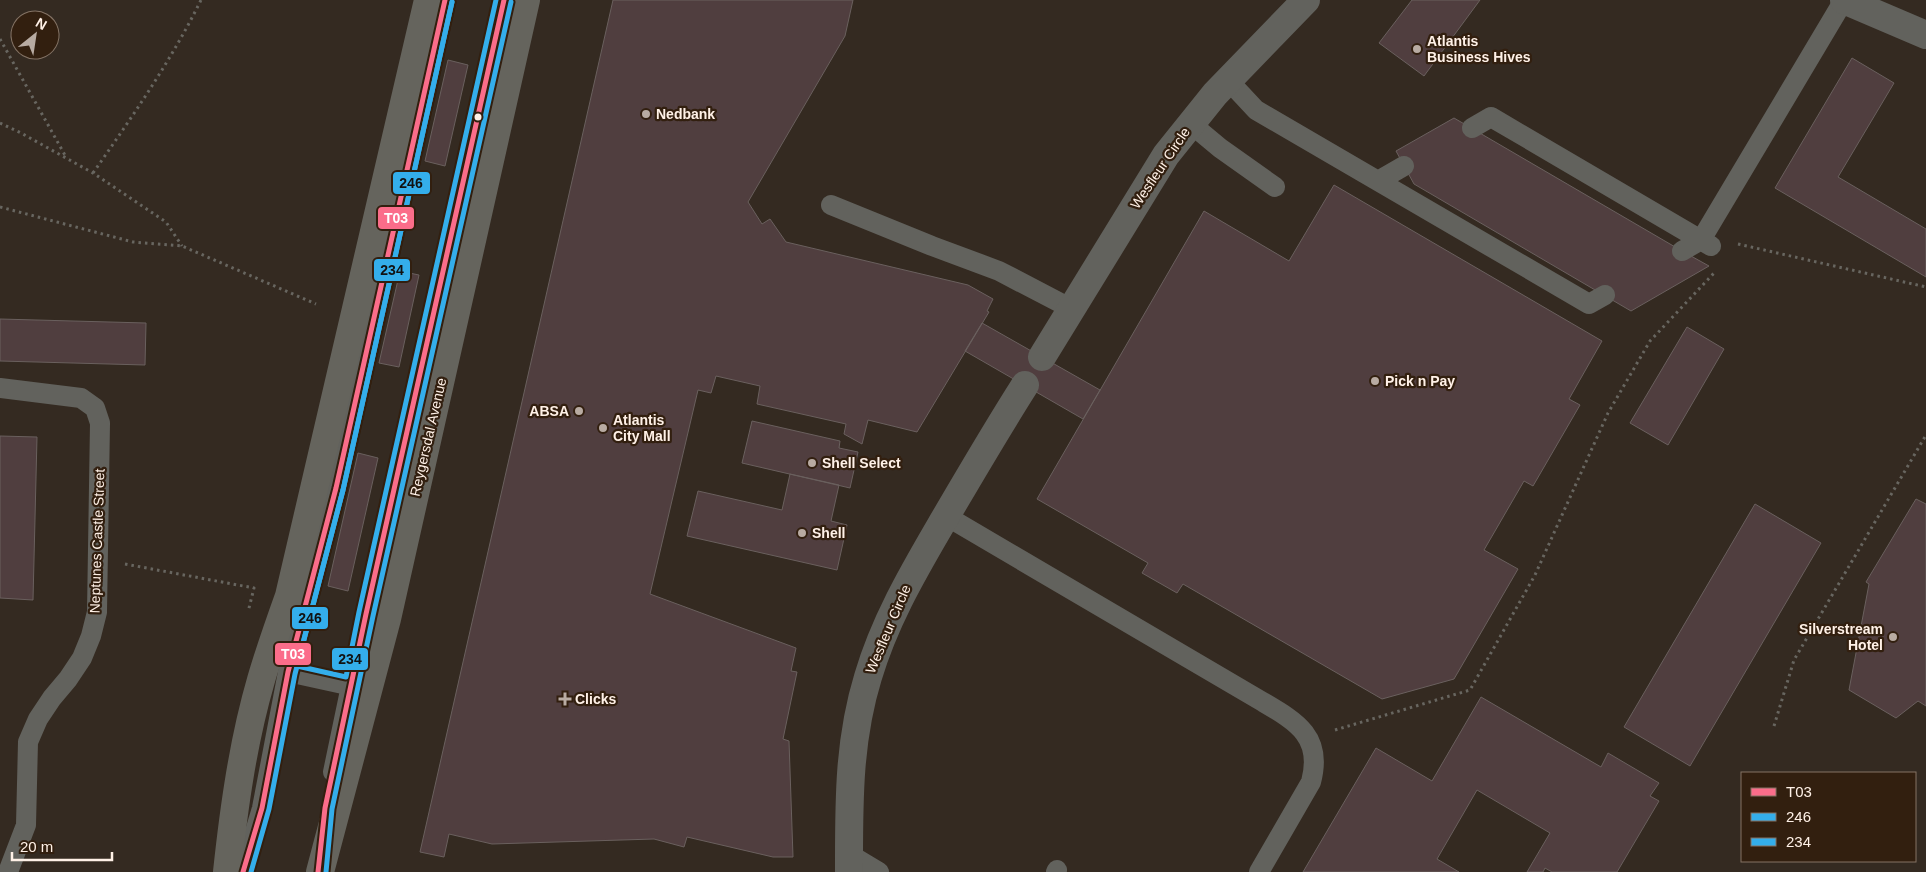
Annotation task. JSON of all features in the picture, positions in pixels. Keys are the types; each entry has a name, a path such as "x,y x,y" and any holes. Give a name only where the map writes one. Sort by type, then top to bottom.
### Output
{"main road":[{"path":"227,872 234,808 250,724 261,680 289,596 428,0"},
{"name":"Reygersdal Avenue","path":"319,872 387,619 526,0"}],"street":[{"name":"Wesfleur Circle","path":"1042,357 1166,155 1190,123 1228,80 1306,0"},
{"path":"1844,0 1926,35"},
{"name":"Wesfleur Circle","path":"849,863 849,785 851,762 858,716 867,678 894,608 946,516 1025,385"}],"lane":[{"path":"244,872 262,808 288,672 338,478 445,0"},
{"path":"319,872 326,808 372,585 504,0"},
{"path":"1682,251 1707,243 1844,0"},
{"path":"1228,80 1256,110 1589,304 1605,295"},
{"path":"1472,128 1491,117 1707,243"},
{"path":"1190,123 1220,148 1275,187"},
{"path":"1378,181 1404,166"},
{"path":"831,205 999,271 1072,309"},
{"name":"Neptunes Castle Street","path":"0,388 81,398 95,408 100,423 97,612 91,636 82,658 38,719 28,742 26,825 8,872"},
{"path":"946,516 1292,720 1302,728 1309,738 1314,756 1314,770 1311,782 1259,872"},
{"path":"288,672 352,686"},
{"path":"849,863 880,872"}],"path":[{"path":"93,173 147,94 188,26 201,0"},
{"path":"0,40 66,157"},
{"path":"0,123 93,173 166,222 182,246"},
{"path":"0,207 133,242 182,246 316,304"},
{"path":"1707,243 1733,243 1926,287"},
{"path":"1309,738 1470,690 1535,575 1608,413 1650,341"},
{"path":"1774,726 1794,660 1926,435"},
{"path":"98,559 254,588"}],"building":[{"name":"Atlantis City Mall","path":"613,0 853,0 845,36 748,202 762,224 770,219 786,242 968,285 993,299 987,311 989,312 917,432 868,420 862,444 844,434 846,424 757,404 760,386 716,376 711,393 698,390 650,594 796,648 791,671 797,672 783,739 789,741 793,857 773,857 687,837 684,847 654,839 492,844 449,834 444,857 420,852"},
{"path":"1412,0 1480,0 1424,76 1379,43"},
{"path":"1852,58 1894,83 1838,177 1926,229 1926,277 1775,188"},
{"path":"448,60 468,65 445,166 425,161"},
{"path":"1454,118 1709,266 1631,311 1414,184 1396,151"},
{"path":"1334,185 1602,341 1569,399 1580,405 1533,486 1524,481 1484,550 1518,569 1454,679 1382,699 1183,584 1177,593 1142,573 1148,563 1037,499 1204,211 1289,261"},
{"path":"400,271 419,275 399,367 379,363"},
{"path":"0,319 146,323 145,365 0,361"},
{"path":"982,323 1100,390 1083,419 965,351"},
{"path":"1687,327 1724,349 1668,445 1630,423"},
{"path":"752,421 840,441 839,448 858,452 850,488 742,463"},
{"path":"0,436 37,437 33,600 0,598"},
{"path":"358,453 378,458 348,591 328,586"},
{"path":"790,474 839,485 831,521 847,525 837,570 687,536 698,491 782,510"},
{"name":"Silverstream Hotel","path":"1916,499 1926,504 1926,706 1918,701 1896,718 1849,690 1869,584 1866,582"},
{"path":"1755,504 1821,543 1690,766 1624,727"},
{"path":"1481,697 1601,767 1608,753 1659,783 1650,796 1659,801 1617,872 1552,872 1545,868 1543,872 1527,872 1550,833 1477,790 1437,859 1459,872 1303,872 1376,748 1432,781"}],"transit line":[{"name":"T03","path":"243,872 262,808 288,672 336,488 445,0"},
{"name":"234","path":"452,2 343,490 297,666 346,677 496,0"},
{"name":"T03","path":"318,872 325,808 366,614 504,0"},
{"name":"246","path":"251,872 269,809 295,674 343,490 452,2"},
{"name":"246","path":"326,872 332,809 373,616 511,2"}],"place":[{"name":"Atlantis Business Hives","path":"1417,49"},
{"name":"Nedbank","path":"646,114"},
{"name":"Pick n Pay","path":"1375,381"},
{"name":"ABSA","path":"579,411"},
{"name":"Atlantis City Mall","path":"603,428"},
{"name":"Shell Select","path":"812,463"},
{"name":"Shell","path":"802,533"},
{"name":"Silverstream Hotel","path":"1893,637"},
{"name":"Clicks","path":"565,699"}]}
